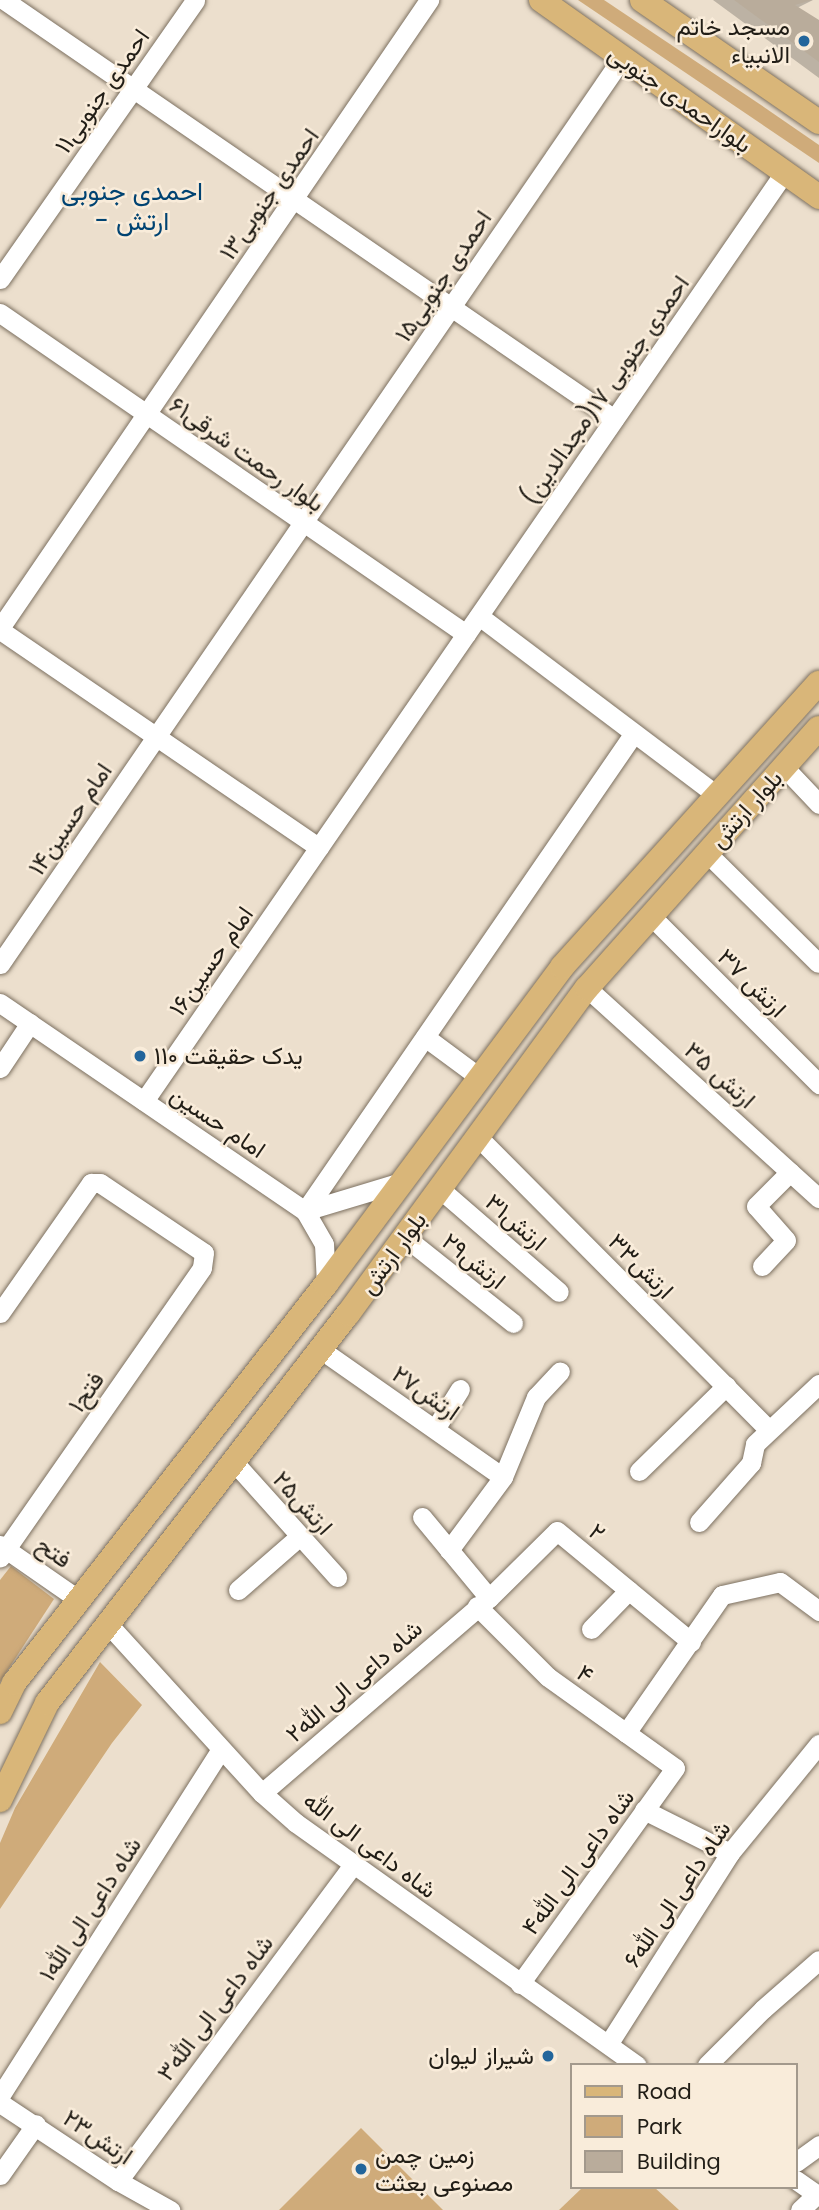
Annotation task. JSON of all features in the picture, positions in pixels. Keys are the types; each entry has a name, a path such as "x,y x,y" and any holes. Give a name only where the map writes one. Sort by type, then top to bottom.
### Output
{"main road":[{"name":"بلواراحمدی جنوبی","path":"541,0 819,197"},
{"path":"642,0 819,122"},
{"name":"بلوار ارتش","path":"0,1712 14,1683 326,1284 562,967 715,794 819,683"},
{"name":"بلوار ارتش","path":"0,1801 47,1703 405,1237 587,988 819,728"}],"street":[{"path":"4,0 614,419"},
{"name":"احمدی جنوبی۱۱","path":"0,279 195,0"},
{"name":"احمدی جنوبی۱۳","path":"0,629 429,0"},
{"name":"احمدی جنوبی۱۵","path":"156,737 622,58"},
{"name":"احمدی جنوبی ۱۷(مجدالدین)","path":"466,634 784,173"},
{"name":"بلوار رحمت شرقی۶۱","path":"0,313 466,634"},
{"path":"479,616 715,794"},
{"path":"0,629 319,848"},
{"name":"امام حسین۱۶","path":"144,1101 466,634"},
{"path":"305,1211 634,733"},
{"name":"امام حسین۱۴","path":"0,964 156,737"},
{"path":"784,767 819,804"},
{"path":"707,853 818,964"},
{"name":"ارتش ۳۷","path":"651,916 819,1084"},
{"name":"ارتش ۳۵","path":"587,988 819,1198"},
{"name":"امام حسین","path":"0,1003 305,1211"},
{"path":"0,1068 30,1023"},
{"path":"425,1037 479,1077"},
{"name":"ارتش۳۳","path":"478,1137 769,1430"},
{"path":"762,1266 786,1240 755,1206 790,1172"},
{"path":"305,1211 401,1182"},
{"name":"۱فتح","path":"0,1312 91,1183 100,1183 204,1252 202,1268 2,1551"},
{"name":"ارتش۳۱","path":"440,1189 559,1292"},
{"path":"305,1211 324,1244 326,1284"},
{"name":"ارتش۲۹","path":"405,1237 513,1323"},
{"name":"ارتش۲۷","path":"320,1349 503,1477"},
{"path":"449,1550 503,1477 536,1397 560,1371"},
{"path":"699,1522 751,1463 755,1444 819,1384"},
{"path":"639,1471 726,1386"},
{"path":"435,1429 460,1389"},
{"name":"ارتش۲۵","path":"233,1461 337,1577"},
{"name":"۴","path":"422,1517 449,1550 483,1602 548,1677 675,1768"},
{"name":"۲","path":"483,1602 557,1531 691,1642"},
{"path":"238,1590 300,1536"},
{"name":"فتح","path":"2,1551 79,1600"},
{"path":"626,1733 722,1595 780,1582 819,1611"},
{"path":"591,1629 629,1590"},
{"name":"شاه داعی الی الله۲","path":"262,1793 483,1602"},
{"name":"شاه داعی الی الله","path":"108,1624 262,1793 352,1866 634,2063"},
{"name":"شاه داعی الی الله۶","path":"609,2043 730,1853 819,1744"},
{"name":"شاه داعی الی الله۱","path":"0,2095 221,1749"},
{"name":"شاه داعی الی الله۴","path":"520,1984 675,1768"},
{"path":"645,1810 730,1853"},
{"name":"شاه داعی الی الله۳","path":"118,2181 352,1866"},
{"path":"709,2063 763,2009 819,1960"},
{"name":"ارتش۲۳","path":"0,2103 162,2208"},
{"path":"0,2175 36,2124"},
{"path":"798,2161 819,2145"},
{"path":"798,2181 818,2195 800,2210"}],"green space":[{"path":"578,0 604,0 761,105 819,145 819,163"},
{"path":"11,1566 54,1599 0,1682 0,1580"},
{"path":"100,1662 142,1705 112,1743 0,1909 0,1843 15,1808"},
{"name":"زمین چمن مصنوعی بعثت","path":"361,2128 443,2210 279,2210"},
{"path":"581,2189 656,2189 679,2210 559,2210"}],"building":[{"name":"مسجد خاتم الانبیاء","path":"734,0 812,0 795,5 819,20 819,62"}],"place":[{"name":"مسجد خاتم الانبیاء","path":"804,41"},
{"name":"یدک حقیقت ۱۱۰","path":"140,1056"},
{"name":"شیراز لیوان","path":"548,2056"},
{"name":"زمین چمن مصنوعی بعثت","path":"361,2169"}],"district":[{"name":"احمدی جنوبی - ارتش","path":"132,207"}]}
